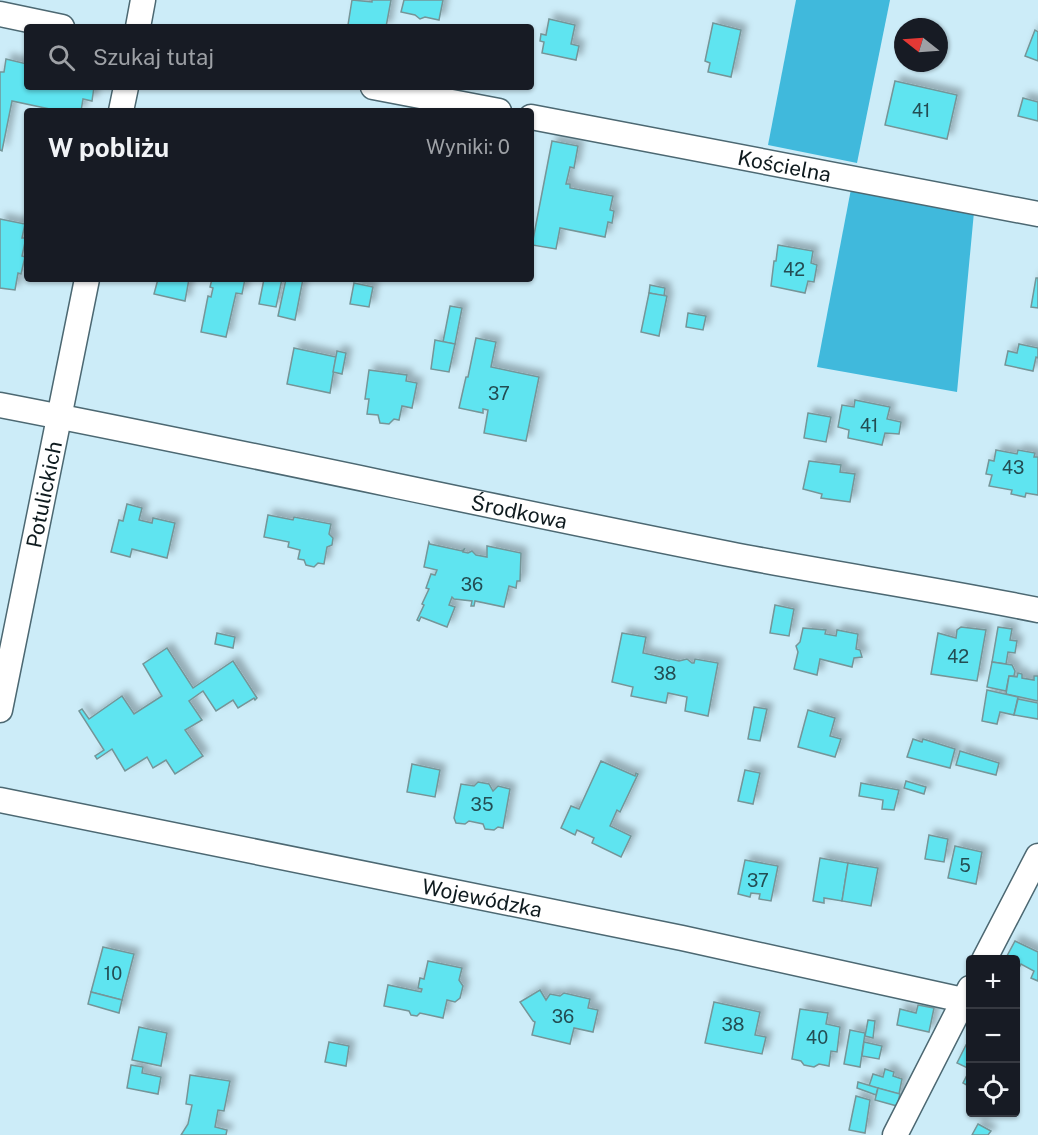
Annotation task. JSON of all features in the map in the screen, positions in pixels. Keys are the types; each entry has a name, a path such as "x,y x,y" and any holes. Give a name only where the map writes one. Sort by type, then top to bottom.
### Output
{"street":[{"path":"139,24 143,0"},
{"path":"0,14 48,24"},
{"path":"122,108 125,90"},
{"path":"389,90 483,108"},
{"name":"Kościelna","path":"534,118 1038,214"},
{"name":"Potulickich","path":"0,710 86,282"},
{"name":"Środkowa","path":"0,405 731,554 934,589 1038,610"},
{"name":"Wojewódzka","path":"0,800 682,938 966,993"},
{"path":"987,955 1038,856"},
{"path":"895,1135 966,995"}],"shaded area":[{"path":"796,0 890,0 857,163 768,145"},
{"path":"851,189 974,212 957,392 817,367"}],"building":[{"path":"352,0 372,2 372,0 391,0 387,24 348,24"},
{"path":"404,0 443,0 439,20 425,17 420,19 415,15 401,12"},
{"path":"549,19 575,25 571,44 579,46 576,60 542,53 544,42 540,41 541,34 546,35"},
{"path":"713,23 741,30 731,77 708,72 710,63 705,61"},
{"path":"1035,30 1038,32 1038,61 1025,56"},
{"path":"6,59 24,63 24,90 94,90 92,101 83,99 82,108 45,108 12,101 2,151 0,150 0,72 4,72"},
{"path":"895,81 957,95 947,139 885,125"},
{"path":"1023,98 1038,102 1038,121 1018,116"},
{"path":"552,141 578,146 574,168 570,167 566,184 570,184 570,188 613,196 610,210 614,211 612,223 608,222 605,237 560,228 556,249 534,245 534,235"},
{"path":"0,219 24,224 22,256 24,261 21,274 18,273 15,290 0,288"},
{"path":"778,245 813,251 811,263 817,265 814,282 808,281 805,293 771,286"},
{"path":"1036,278 1038,278 1038,308 1031,307"},
{"path":"157,282 188,282 185,301 154,294"},
{"path":"211,282 244,282 242,294 236,293 226,337 201,332 208,296 211,297 213,288 210,287"},
{"path":"263,282 281,282 276,307 259,304"},
{"path":"285,282 302,282 295,320 278,316"},
{"path":"354,283 373,287 369,307 350,304"},
{"path":"650,285 665,288 664,296 649,293"},
{"path":"649,293 667,296 659,336 641,332"},
{"path":"450,306 462,308 455,344 443,342"},
{"path":"688,313 706,316 703,330 686,327"},
{"path":"476,338 496,342 491,367 539,377 526,441 484,433 488,410 483,409 483,413 459,408"},
{"path":"435,340 455,344 449,372 431,369"},
{"path":"1019,344 1038,348 1038,358 1036,357 1033,371 1005,365 1008,351 1017,353"},
{"path":"294,348 336,357 330,393 287,384"},
{"path":"337,351 346,353 342,374 333,372"},
{"path":"369,370 407,375 406,381 417,383 412,408 402,406 399,420 394,419 389,424 380,423 378,415 367,414 369,399 365,399"},
{"path":"855,400 890,407 887,419 901,422 899,434 885,433 882,445 848,438 849,430 838,427 842,405 854,407"},
{"path":"808,413 831,417 826,442 804,438"},
{"path":"996,450 1017,454 1018,450 1035,453 1034,457 1038,457 1038,495 1026,493 1025,497 1011,494 1012,490 989,486 992,475 986,474 989,460 994,461"},
{"path":"809,461 841,465 840,472 855,474 850,502 821,498 822,494 803,489"},
{"path":"127,504 142,508 139,520 152,523 153,518 175,523 167,558 132,549 130,557 111,552 119,520 123,521"},
{"path":"268,515 331,524 329,534 333,538 332,545 327,547 324,564 318,563 314,567 306,565 304,560 298,559 300,550 288,547 289,542 264,537"},
{"path":"429,542 462,551 465,548 463,552 472,551 476,555 487,557 487,546 521,553 520,581 517,581 516,588 509,586 504,607 475,601 474,606 471,606 472,601 452,597 449,605 455,607 447,627 421,617 419,621 417,620 429,589 426,588 431,574 435,575 437,570 424,567"},
{"path":"775,605 794,609 789,636 770,633"},
{"path":"961,627 986,630 977,681 931,674 938,633 956,638 957,630"},
{"path":"998,627 1012,629 1010,640 1017,641 1015,653 1008,652 1006,664 992,662"},
{"path":"803,628 826,630 825,634 836,636 837,630 858,634 856,649 860,650 862,657 854,658 852,667 820,659 817,675 794,669 798,652 796,646 800,642"},
{"path":"217,633 235,637 233,648 215,644"},
{"path":"622,633 646,637 643,653 679,661 687,659 692,663 695,659 718,663 708,716 685,711 687,697 668,693 666,703 631,696 633,687 612,682"},
{"path":"167,648 193,688 233,661 257,698 238,708 233,700 216,711 203,691 189,701 202,720 185,730 203,756 175,774 166,760 153,768 147,757 125,771 112,749 97,759 95,756 104,750 79,711 82,709 89,719 122,696 134,714 162,696 143,664"},
{"path":"992,662 1012,665 1015,671 1014,676 1009,676 1006,691 987,687"},
{"path":"1018,673 1022,674 1022,678 1034,680 1034,676 1038,676 1038,701 1006,694 1009,676 1017,677"},
{"path":"987,690 1018,697 1014,715 1000,712 997,724 982,721"},
{"path":"1018,699 1038,703 1038,719 1014,715"},
{"path":"754,707 767,709 760,741 748,739"},
{"path":"808,710 835,718 830,736 841,739 835,757 798,747"},
{"path":"913,739 922,742 923,739 955,749 950,768 907,757"},
{"path":"960,751 999,763 996,775 956,765"},
{"path":"601,761 635,776 636,773 638,774 620,812 617,810 610,826 631,836 621,857 592,843 594,838 577,830 575,835 561,828 571,806 579,809"},
{"path":"412,764 440,770 435,797 407,792"},
{"path":"745,770 760,773 753,804 738,801"},
{"path":"906,781 926,787 924,794 904,788"},
{"path":"478,782 489,784 493,791 498,786 510,789 503,828 485,829 483,824 469,821 465,824 456,823 454,818 461,784 474,786"},
{"path":"861,783 899,790 894,810 882,809 883,800 859,796"},
{"path":"929,835 948,839 944,862 925,859"},
{"path":"955,846 982,852 976,884 948,878"},
{"path":"820,858 848,863 842,901 824,898 824,903 813,901"},
{"path":"745,860 778,866 771,901 759,899 760,894 751,893 750,897 738,894"},
{"path":"848,863 878,868 871,906 842,901"},
{"path":"1015,941 1038,952 1038,981 1031,978 1034,971 1021,964 1020,966 1020,955 1008,955"},
{"path":"103,947 134,954 122,1000 91,992"},
{"path":"428,961 462,968 459,980 463,986 460,998 455,1002 447,1000 443,1018 420,1013 417,1016 411,1015 409,1011 384,1006 388,985 421,992 422,989 418,988 420,978 424,979"},
{"path":"540,990 546,1000 550,994 560,996 564,993 590,999 588,1008 598,1010 593,1032 574,1028 570,1044 532,1035 535,1022 520,1002"},
{"path":"91,992 122,1000 119,1013 88,1004"},
{"path":"714,1002 760,1012 755,1035 766,1037 762,1054 705,1043"},
{"path":"918,1005 934,1008 929,1032 897,1025 900,1009 916,1013"},
{"path":"800,1009 828,1013 826,1024 840,1027 837,1052 831,1051 829,1066 819,1064 814,1067 792,1059"},
{"path":"868,1020 875,1021 873,1038 865,1036"},
{"path":"139,1027 167,1033 161,1066 132,1060"},
{"path":"850,1030 865,1033 860,1067 844,1064"},
{"path":"329,1042 349,1046 346,1066 325,1062"},
{"path":"864,1042 882,1046 879,1059 862,1056"},
{"path":"966,1045 966,1067 957,1063"},
{"path":"131,1065 143,1067 142,1073 161,1077 158,1094 127,1088"},
{"path":"885,1069 894,1072 893,1076 902,1079 899,1094 869,1086 873,1074 883,1077"},
{"path":"190,1075 230,1081 224,1111 218,1110 215,1127 227,1130 226,1135 181,1135 188,1124 192,1105 186,1104"},
{"path":"858,1082 878,1088 876,1095 857,1088"},
{"path":"878,1088 900,1094 897,1106 875,1100"},
{"path":"856,1096 870,1100 865,1133 849,1130"},
{"path":"978,1124 991,1131 988,1135 972,1135"}]}
